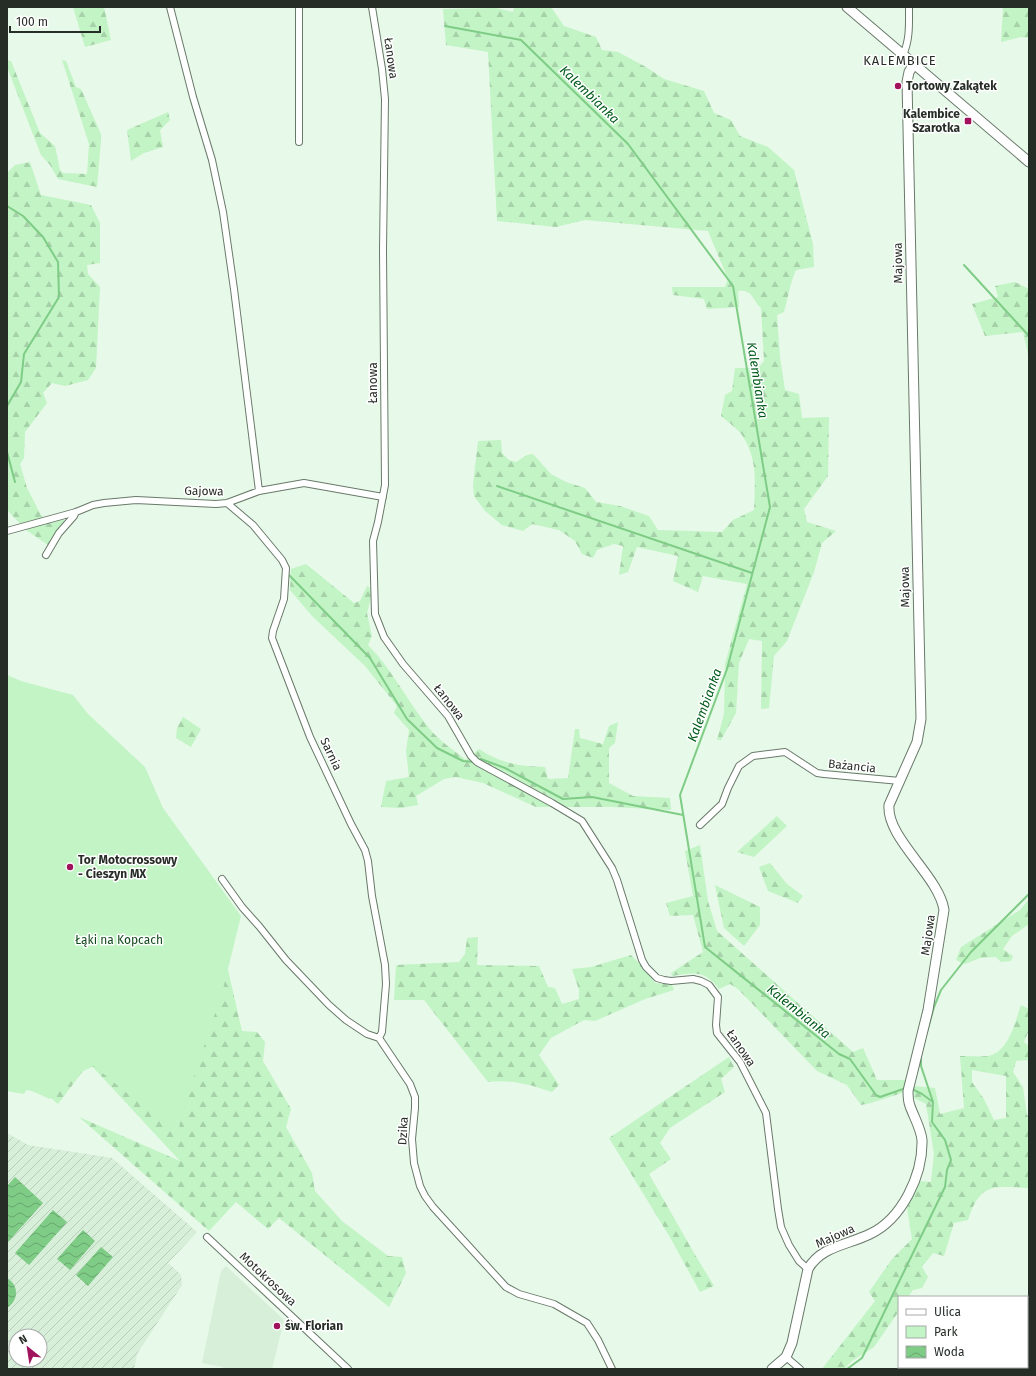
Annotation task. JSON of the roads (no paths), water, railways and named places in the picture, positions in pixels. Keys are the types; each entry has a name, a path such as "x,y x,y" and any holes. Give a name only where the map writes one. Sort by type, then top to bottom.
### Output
{"street":[{"path":"170,7 193,97 212,160 223,212 259,491"},
{"path":"299,7 299,142"},
{"name":"Łanowa","path":"372,7 382,69 385,99 383,250 384,485 383,497 373,541 376,596 375,614 384,637 403,664 448,716 471,756 477,762 582,821 608,862 617,880 642,960 652,973 657,978 671,981 693,979 702,981 709,985 718,997 716,1025 717,1033 740,1062 766,1113 781,1227 789,1245 799,1261 808,1269"},
{"path":"847,7 1029,162"},
{"path":"904,55 908,38 909,7"},
{"name":"Majowa","path":"772,1369 786,1357 792,1343 808,1269 812,1260 822,1253 880,1229 890,1221 903,1204 913,1183 922,1151 922,1138 909,1104 908,1089 928,1010 944,910 937,891 901,838 889,813 889,805 918,742 921,719 906,82 907,75 914,64"},
{"name":"Gajowa","path":"7,531 76,512 93,505 136,500 216,504 226,503 259,491 304,483 383,497"},
{"name":"Sarnia","path":"226,503 253,525 282,560 286,568 284,599 272,638 310,737 368,861 372,896 385,965 386,984 382,1032 379,1038"},
{"path":"46,556 59,533 76,512"},
{"name":"Bażancia","path":"700,825 722,804 739,766 753,756 785,752 817,773 900,781"},
{"path":"222,879 242,907 286,960 329,1005 346,1020 367,1034 379,1038"},
{"name":"Dzika","path":"379,1038 410,1084 415,1097 412,1139 414,1163 420,1186 425,1196 450,1227 506,1287 519,1294 554,1304 587,1324 598,1340 612,1369"},
{"name":"Motokrosowa","path":"207,1237 348,1369"},
{"path":"786,1357 800,1369"}],"water":[{"path":"15,1177 43,1203 7,1243 7,1186"},
{"path":"53,1210 67,1222 29,1265 15,1253"},
{"path":"83,1230 95,1241 70,1270 57,1259"},
{"path":"101,1247 113,1257 88,1286 76,1275"},
{"path":"7,1278 14,1285 16,1293 14,1301 7,1308"}],"waterway":[{"name":"Kalembianka","path":"445,26 521,40 628,144 733,286 770,507 727,669 680,795 705,947 839,1054 850,1059 876,1095 880,1097 906,1088"},
{"path":"7,206 23,216 43,237 58,262 59,297 24,354 21,382 7,406"},
{"path":"964,265 1029,336"},
{"path":"7,452 15,482"},
{"path":"497,486 752,573"},
{"path":"288,574 370,658 407,719 437,748 463,761 474,762"},
{"path":"478,760 481,759 505,768 563,799 592,797 683,815"},
{"path":"927,1032 934,1007 941,990 971,952 1029,894"},
{"path":"921,1055 921,1066 933,1102"},
{"name":"Kalembianka","path":"847,1369 862,1358 945,1187 947,1170 951,1160 945,1140 932,1122 933,1102 912,1089"}],"place":[{"name":"Tortowy Zakątek","path":"898,86"},
{"name":"Kalembice Szarotka","path":"968,121"},
{"name":"Tor Motocrossowy - Cieszyn MX","path":"70,867"},
{"name":"św. Florian","path":"277,1326"}],"district":[{"name":"KALEMBICE","path":"900,60"}],"park label":[{"name":"Łąki na Kopcach","path":"119,940"}]}
